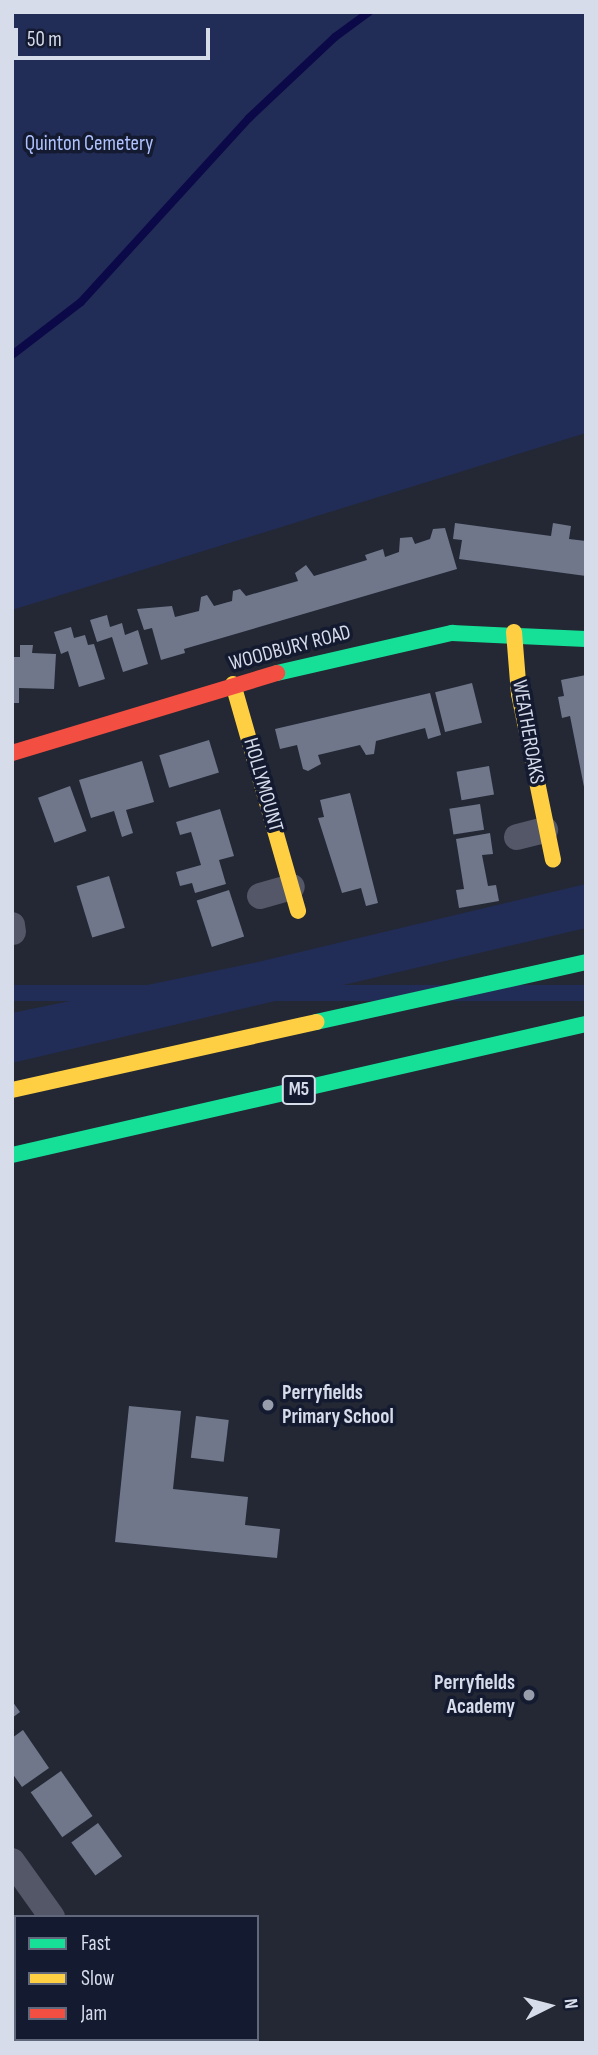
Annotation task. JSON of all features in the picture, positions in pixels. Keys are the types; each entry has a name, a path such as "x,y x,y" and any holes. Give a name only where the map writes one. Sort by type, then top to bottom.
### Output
{"main road":[{"name":"WOODBURY ROAD","path":"12,753 233,684 452,633 514,632 586,639"},
{"name":"WEATHEROAKS","path":"514,632 519,694 553,860"},
{"name":"HOLLYMOUNT","path":"233,684 295,899"},
{"path":"12,1090 586,962"},
{"name":"M5","path":"12,1155 586,1024"}],"street":[{"path":"517,836 545,830"},
{"name":"HOLLYMOUNT","path":"260,896 295,899"},
{"path":"12,925 13,932"},
{"path":"12,1861 51,1915"}],"green space":[{"name":"Quinton Cemetery","path":"12,12 586,12 586,433 12,610"},
{"path":"586,884 586,928 12,1063 12,1013 258,962"},
{"path":"12,985 586,985 586,1001 12,1001"}],"building":[{"path":"455,523 551,536 553,523 571,526 569,539 586,541 586,576 459,559 462,540 453,539"},
{"path":"445,528 457,569 184,649 185,653 161,660 152,628 144,630 137,609 172,606 175,617 199,611 201,597 207,595 214,606 232,601 233,591 240,589 246,596 298,581 295,573 306,565 314,576 367,560 365,555 383,549 385,557 399,552 400,538 412,537 415,544 430,539 433,529"},
{"path":"107,615 110,627 122,623 125,635 138,630 148,664 123,672 112,637 97,642 90,620"},
{"path":"71,627 74,638 85,635 88,645 94,644 105,679 79,687 68,651 61,654 54,632"},
{"path":"20,645 33,645 32,653 56,654 54,689 19,688 19,703 12,703 12,657 20,657"},
{"path":"586,675 585,792 570,716 562,718 558,697 564,696 561,680"},
{"path":"472,683 482,723 445,732 435,692"},
{"path":"430,693 441,735 428,739 425,728 376,741 374,754 366,755 360,745 318,755 321,764 308,771 303,769 297,745 280,749 275,729"},
{"path":"209,740 219,773 169,788 159,755"},
{"path":"142,761 154,802 126,810 133,833 122,837 114,811 91,818 79,780"},
{"path":"489,766 494,795 462,800 457,772"},
{"path":"70,786 86,831 54,843 38,798"},
{"path":"350,793 378,903 366,906 361,888 342,893 318,818 324,817 320,800"},
{"path":"480,804 484,830 453,835 449,809"},
{"path":"220,809 234,856 219,860 226,884 195,893 192,883 180,886 176,872 201,865 191,832 180,835 176,822"},
{"path":"490,833 493,854 482,855 488,886 496,885 499,901 459,908 456,890 464,889 456,839"},
{"path":"109,876 125,928 92,938 76,886"},
{"path":"229,890 244,937 212,947 197,901"},
{"path":"129,1406 181,1411 173,1489 248,1497 245,1525 280,1529 277,1558 115,1542"},
{"path":"196,1416 229,1420 224,1462 191,1458"},
{"path":"12,1701 20,1712 12,1718"},
{"path":"23,1730 49,1768 22,1787 12,1773 12,1738"},
{"path":"61,1771 93,1816 62,1837 31,1792"},
{"path":"98,1823 122,1856 95,1876 71,1842"},
{"path":"12,1964 14,1988 12,2007"}],"waterway":[{"path":"12,355 81,302 249,118 335,37 369,12"}],"traffic: fast":[{"path":"277,673 452,633 586,639"},
{"path":"316,1022 586,962"},
{"path":"12,1155 586,1024"}],"traffic: slow":[{"path":"514,632 519,694 553,860"},
{"path":"233,684 298,911"},
{"path":"12,1090 316,1022"}],"traffic: jam":[{"path":"12,753 277,673"}],"place":[{"name":"Perryfields Primary School","path":"268,1405"},
{"name":"Perryfields Academy","path":"529,1695"}]}
